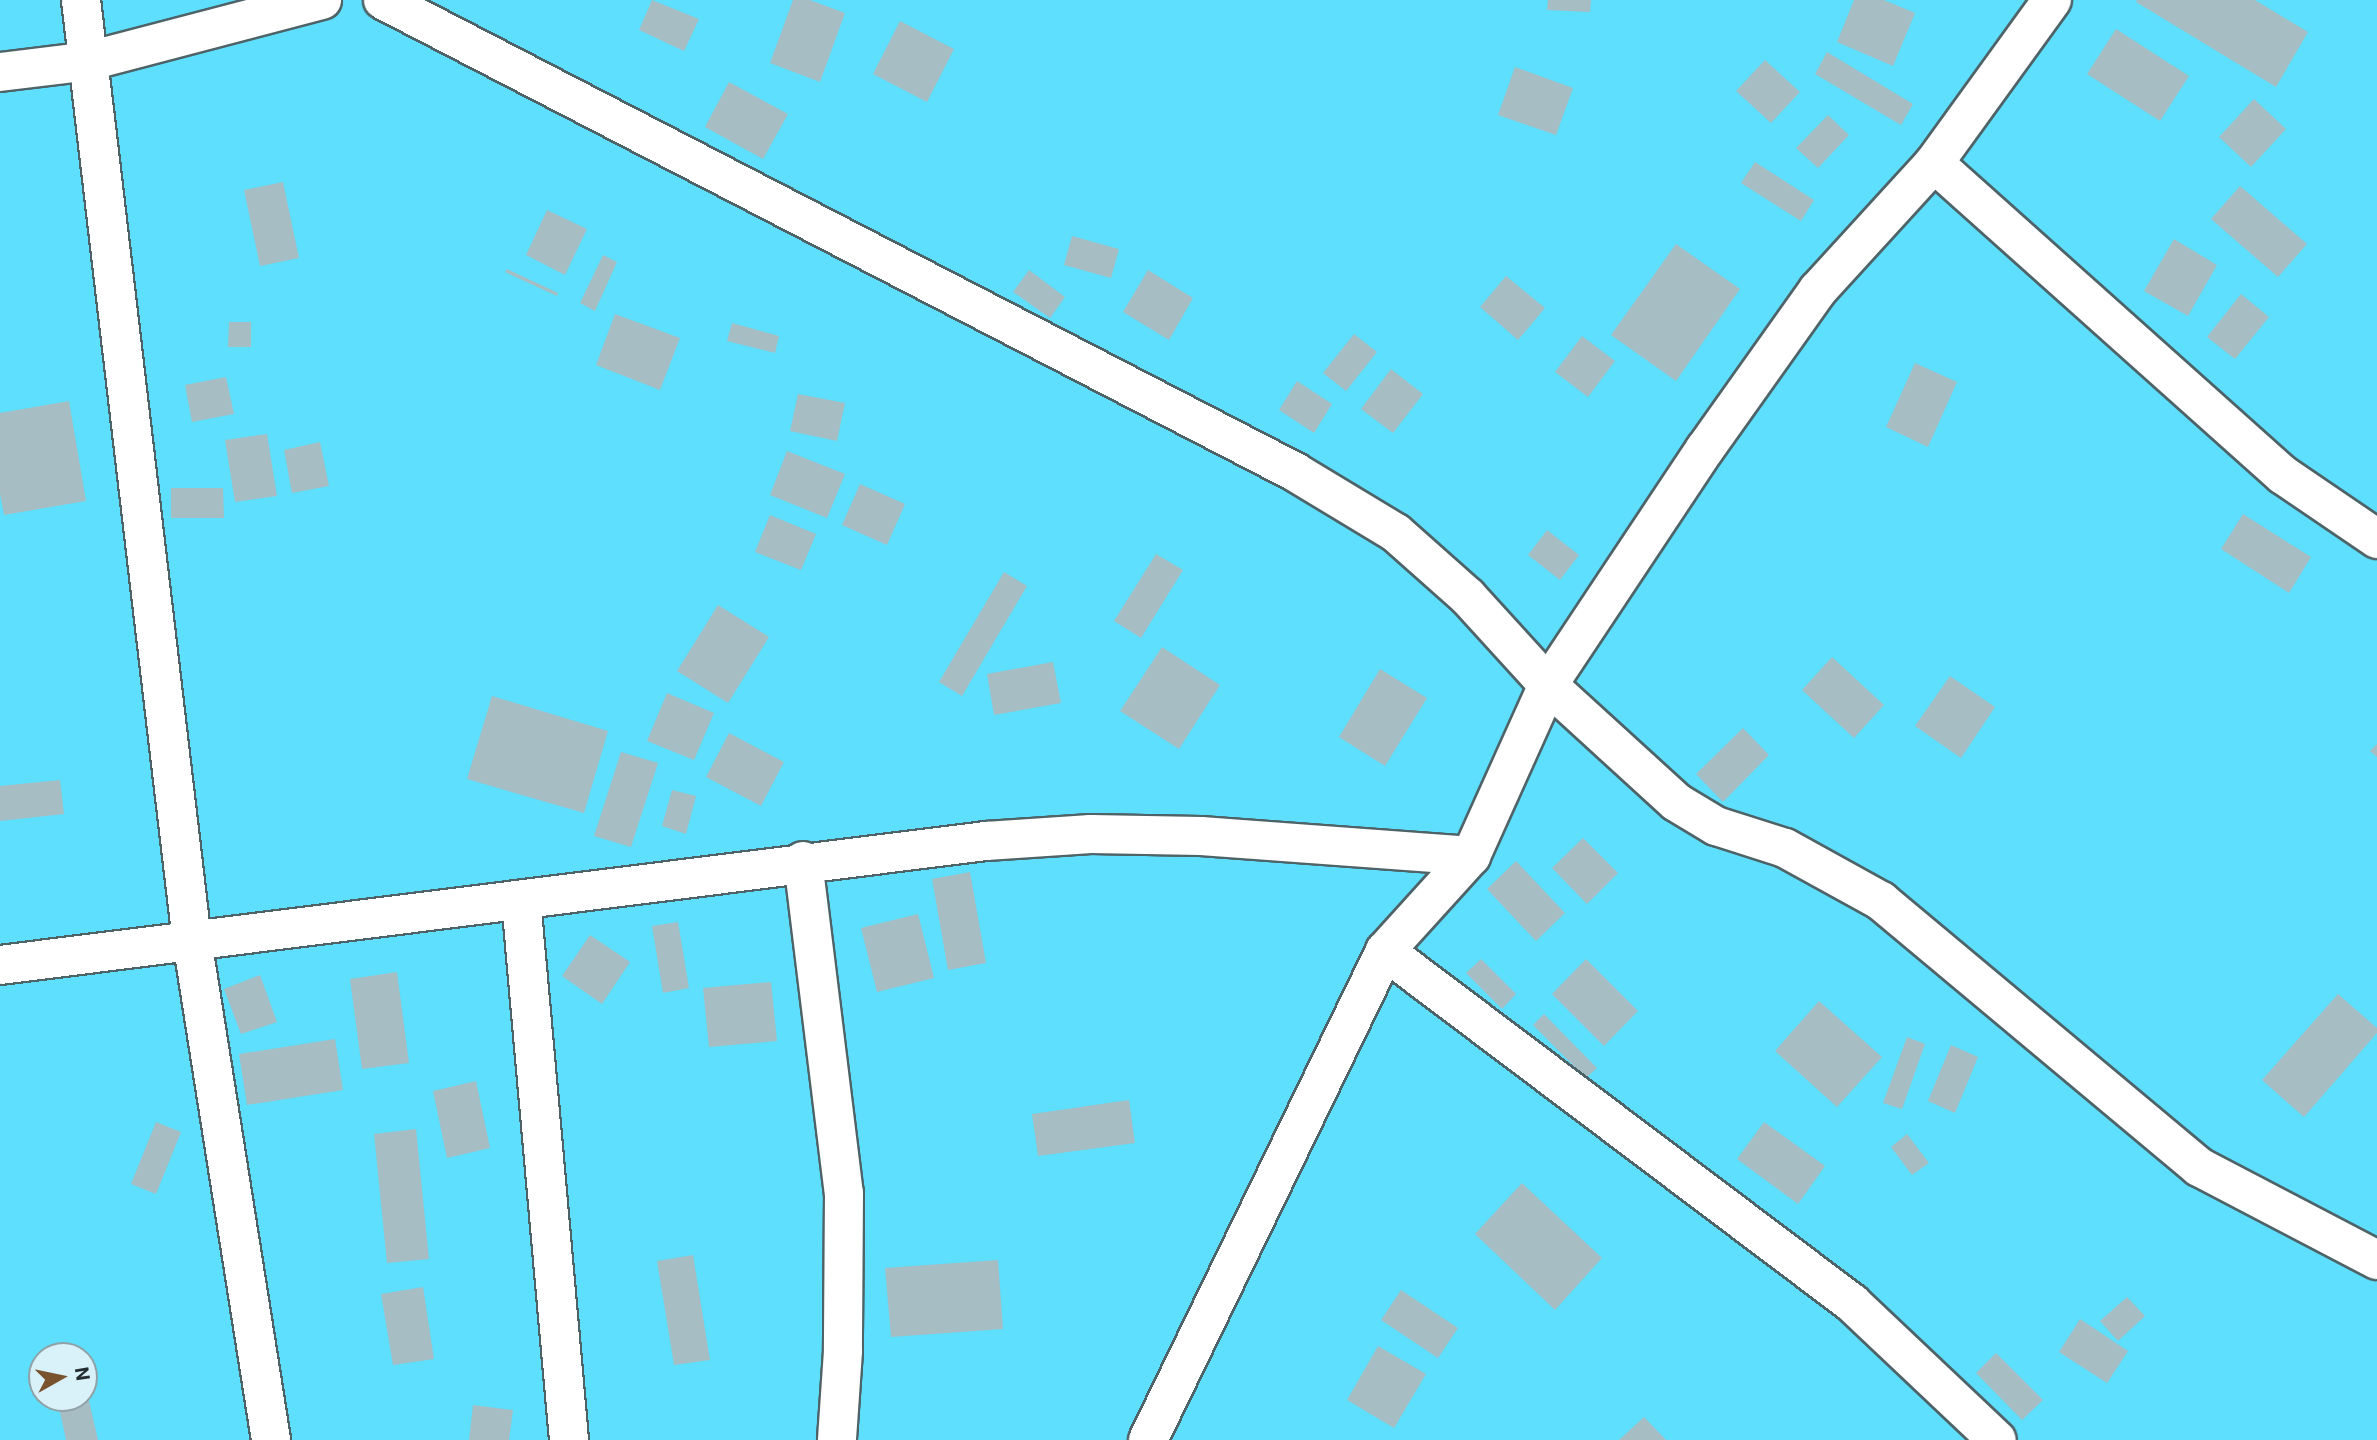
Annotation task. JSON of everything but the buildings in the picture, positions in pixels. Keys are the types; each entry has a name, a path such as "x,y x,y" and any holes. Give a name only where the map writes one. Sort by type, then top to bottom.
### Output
{"street":[{"path":"81,0 192,940 271,1440"},
{"path":"0,72 89,61 322,0"},
{"path":"383,0 1295,472 1396,533 1468,597 1548,685 1676,802 1716,826 1785,848 1881,901 2199,1167 2377,1259"},
{"path":"1148,1440 1385,951 1471,856 1548,685 1705,449 1818,290 1934,163 2052,0"},
{"path":"1934,163 2283,475 2377,539"},
{"path":"0,965 521,900 803,861 986,841 1091,834 1215,837 1471,856"},
{"path":"803,861 844,1193 843,1351 837,1440"},
{"path":"521,900 569,1440"},
{"path":"1385,951 1852,1303 1997,1440"}],"shaded area":[{"path":"0,0 2377,0 2377,1440 0,1440"}]}
